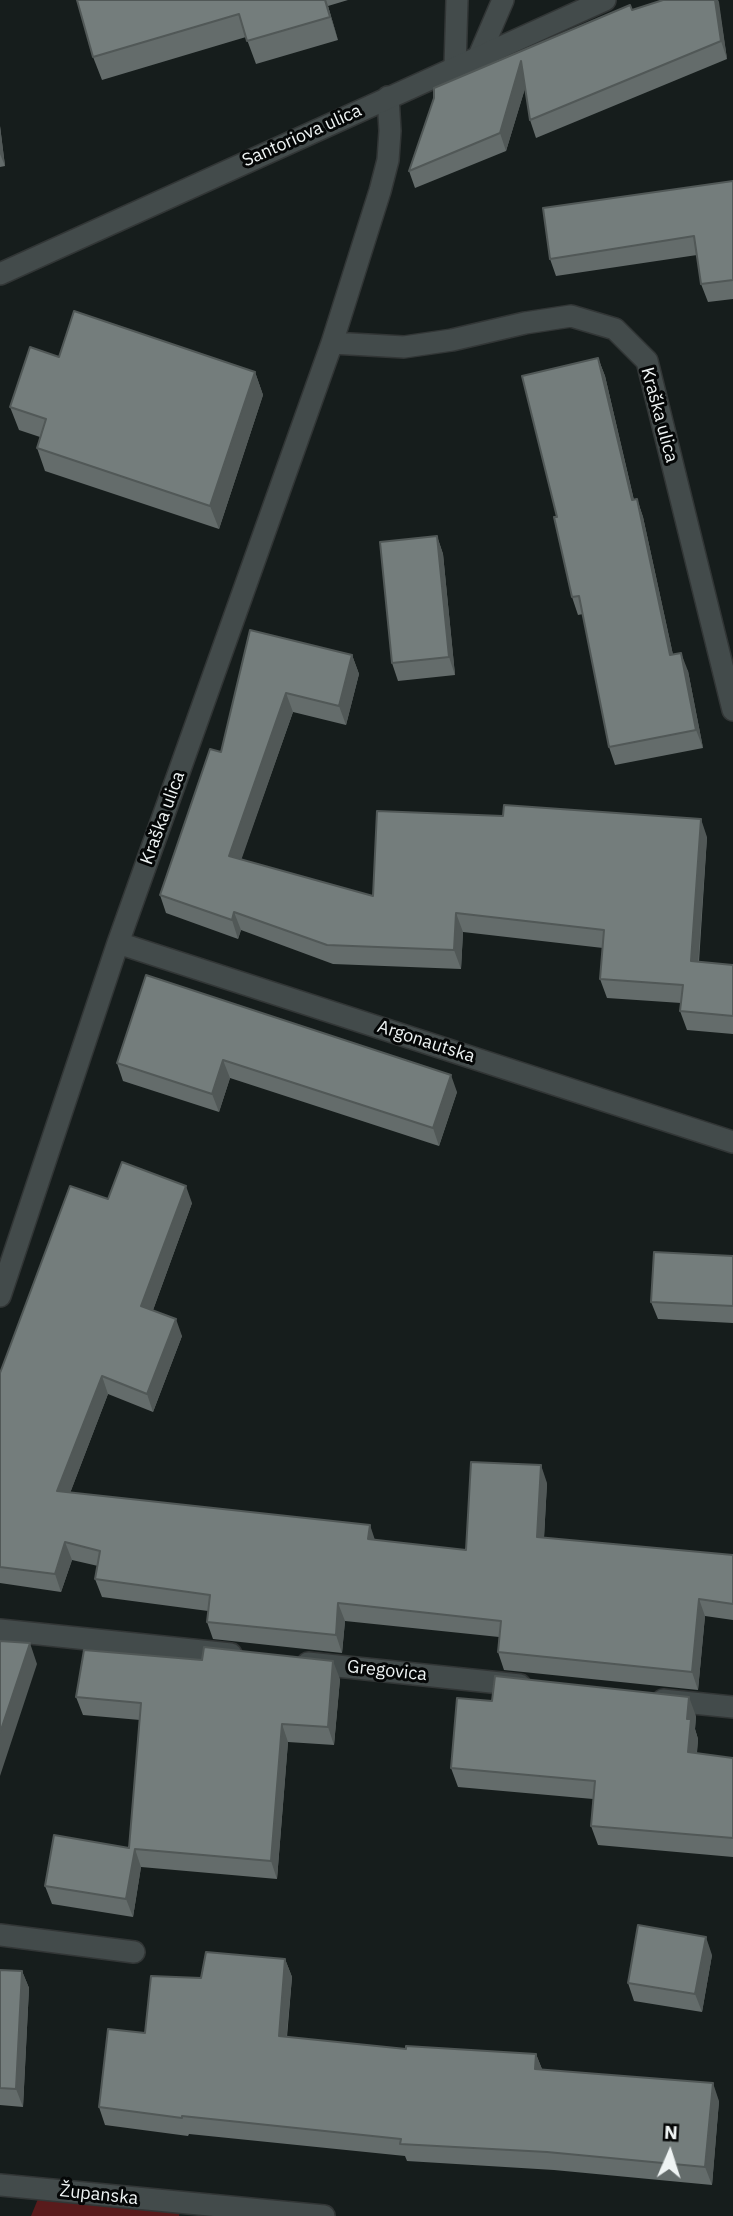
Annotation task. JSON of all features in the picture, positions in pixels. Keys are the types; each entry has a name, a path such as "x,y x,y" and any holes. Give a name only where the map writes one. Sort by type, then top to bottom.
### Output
{"street":[{"path":"455,67 457,0"},
{"path":"479,56 503,0"},
{"name":"Santoriova ulica","path":"0,274 605,0"},
{"name":"Kraška ulica","path":"0,1296 118,943 332,343 388,160 388,97"},
{"name":"Kraška ulica","path":"332,343 404,347 571,316 615,329 647,361 733,710"},
{"name":"Argonautska","path":"118,943 733,1142"},
{"path":"0,1630 249,1656"},
{"name":"Gregovica","path":"290,1661 539,1687"},
{"path":"636,1697 733,1707"},
{"path":"0,1935 134,1952"},
{"name":"Županska","path":"0,2185 180,2210 324,2216"}],"shaded area":[{"path":"42,2189 181,2203 179,2216 31,2216"}],"building":[{"path":"77,0 325,0 330,17 247,41 239,14 93,57"},
{"path":"663,0 715,0 721,41 530,120 521,61 500,133 409,171 434,98 434,88 630,5 632,10"},
{"path":"733,181 733,280 701,284 694,236 550,259 543,208"},
{"path":"74,311 255,372 210,506 37,448 46,419 10,407 30,347 59,357"},
{"path":"598,358 632,500 637,499 670,655 681,653 696,730 609,747 579,596 572,597 554,517 557,517 522,376"},
{"path":"437,536 449,657 392,663 380,542"},
{"path":"250,630 352,655 339,706 286,693 229,856 373,896 377,811 503,816 504,805 701,819 691,961 733,965 733,1016 680,1011 683,985 600,979 604,930 456,913 454,950 327,945 234,912 232,920 160,895 210,749 221,752"},
{"path":"146,975 451,1075 433,1128 223,1060 212,1094 117,1063"},
{"path":"122,1162 186,1186 141,1306 176,1319 147,1394 102,1376 57,1491 370,1525 368,1539 466,1550 471,1462 541,1465 537,1537 733,1555 733,1604 699,1599 692,1672 498,1652 501,1621 338,1603 336,1635 207,1622 210,1595 95,1579 100,1551 65,1542 55,1574 0,1567 0,1373 70,1186 108,1199"},
{"path":"654,1252 733,1256 733,1306 651,1302"},
{"path":"0,1641 30,1643 0,1733"},
{"path":"204,1647 333,1661 328,1727 282,1724 271,1861 135,1849 126,1899 45,1886 54,1835 129,1848 141,1703 76,1697 84,1650 202,1660"},
{"path":"495,1676 689,1697 687,1719 691,1719 688,1752 733,1758 733,1838 591,1826 595,1781 451,1768 457,1698 492,1701"},
{"path":"638,1925 706,1937 695,1994 628,1983"},
{"path":"206,1952 285,1959 279,2036 406,2049 406,2046 536,2054 535,2069 713,2083 705,2167 547,2152 400,2144 401,2139 182,2118 99,2107 108,2029 145,2033 151,1976 201,1978"},
{"path":"0,1970 22,1971 16,2089 0,2088"}]}
